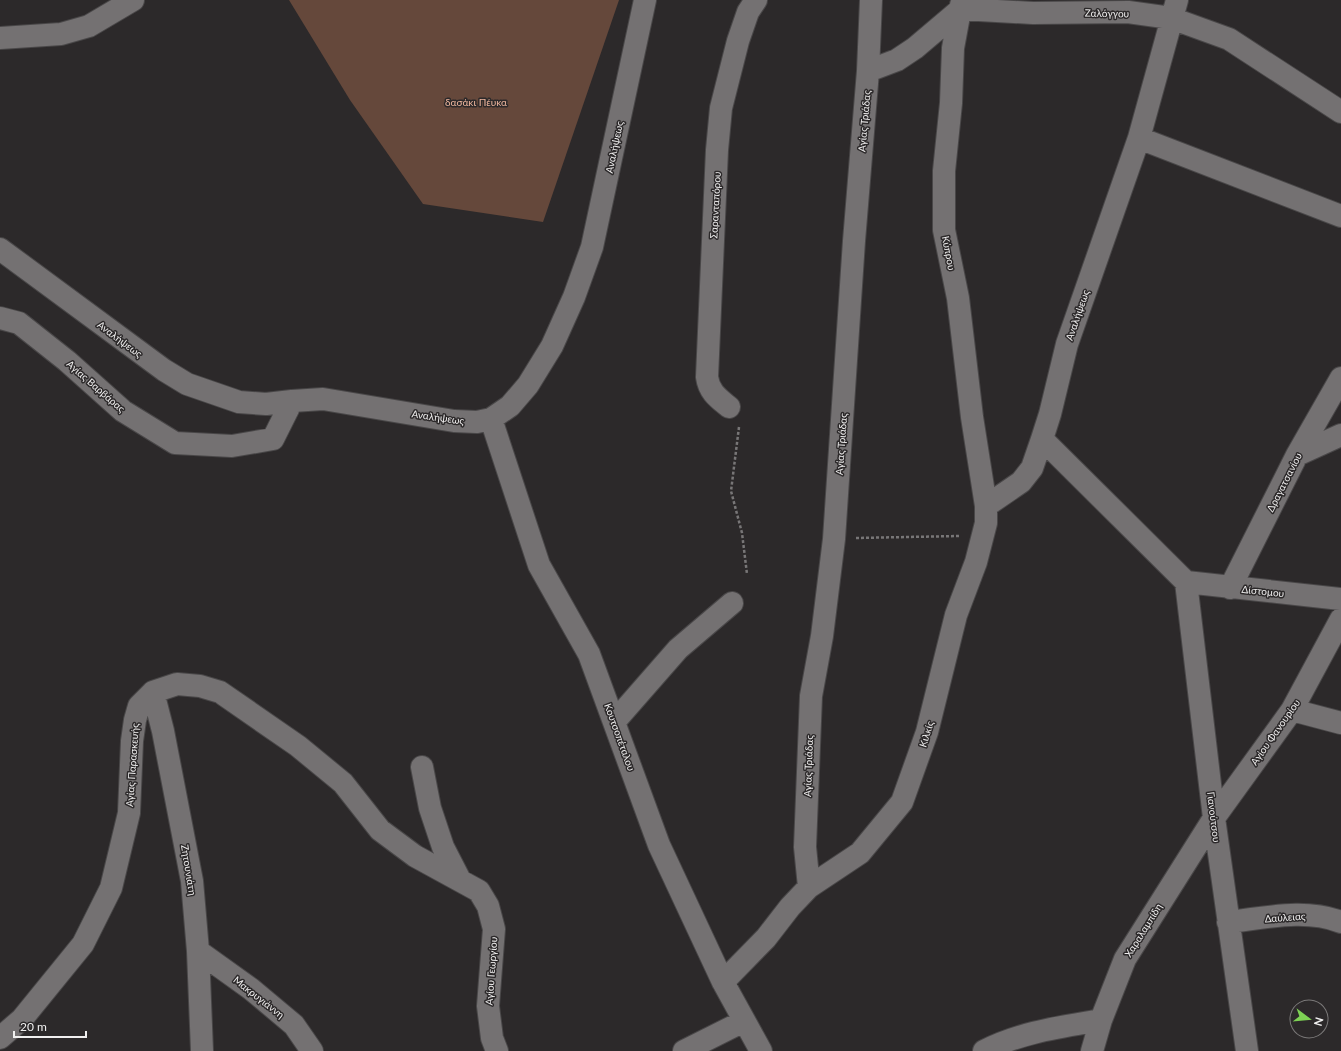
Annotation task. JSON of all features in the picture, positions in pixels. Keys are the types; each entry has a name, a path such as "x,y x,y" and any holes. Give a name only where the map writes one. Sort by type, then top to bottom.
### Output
{"street":[{"path":"0,38 61,34 89,26 133,0"},
{"name":"Αναλήψεως","path":"0,249 141,355 187,384 239,402 266,404 323,399 454,420 477,422 491,419 510,406 528,385 552,346 582,276 592,248 645,0"},
{"name":"Σαρανταπόρου","path":"729,407 713,395 708,386 707,377 717,150 721,108 730,67 748,12 756,0"},
{"name":"Αγίας Τριάδας","path":"809,887 805,847 811,696 822,636 834,539 854,241 868,71 871,0"},
{"path":"868,71 897,60 915,48 961,5"},
{"name":"Ζαλόγγου","path":"961,5 1033,13 1128,12 1174,9 1229,39 1341,112"},
{"name":"Κύπρου","path":"961,5 953,48 951,103 944,170 944,230 958,298 972,417 986,506"},
{"name":"Αναλήψεως","path":"1042,440 1067,344 1139,138 1174,9"},
{"path":"1139,138 1341,216"},
{"name":"Αγίας Βαρβάρας","path":"0,318 19,323 67,361 123,411 175,443 232,446 273,439 292,401"},
{"name":"Δραγατσανίου","path":"1230,588 1297,455 1341,378"},
{"name":"Κουτσοπέταλου","path":"491,419 539,565 589,654 659,845 724,982 744,1022 761,1051"},
{"path":"1297,455 1341,435"},
{"path":"986,506 1021,482 1032,468 1042,440 1186,582"},
{"name":"Κιλκίς","path":"724,982 766,938 790,907 809,887 860,853 902,802 927,732 956,615 976,562 986,523 986,506"},
{"name":"Δίστομου","path":"1186,582 1341,599"},
{"name":"Γιανούτσου","path":"1186,582 1214,818 1248,1051"},
{"path":"615,722 678,649 732,603"},
{"name":"Αγίου Φανουρίου","path":"1214,818 1292,710 1341,620"},
{"name":"Αγίας Παρασκευής","path":"0,1038 22,1019 83,944 111,888 129,813 132,741 135,720 140,706 153,692 177,684 200,686 220,692 298,746 343,783 380,830 415,856 460,880"},
{"name":"Ζητουνιάτη","path":"153,692 163,732 192,881 198,951 202,1051"},
{"path":"1292,710 1341,723"},
{"path":"422,767 430,808 443,847 460,880"},
{"name":"Χαραλαμπίδη","path":"1092,1051 1101,1020 1125,958 1214,818"},
{"name":"Αγίου Γεωργίου","path":"460,880 479,891 488,906 494,930 488,1006 492,1038 497,1051"},
{"name":"Δαύλειας","path":"1228,922 1301,914 1331,918 1341,922"},
{"name":"Μακρυγιάννη","path":"198,951 251,988 294,1025 312,1051"},
{"path":"984,1051 1004,1040 1046,1029 1101,1020"},
{"path":"684,1051 744,1022"}],"path":[{"path":"729,407 739,425 731,491 742,532 747,574"},
{"path":"834,539 970,535 983,537"}],"green space":[{"name":"δασάκι Πέυκα","path":"289,0 619,0 543,222 423,204 350,100"}]}
